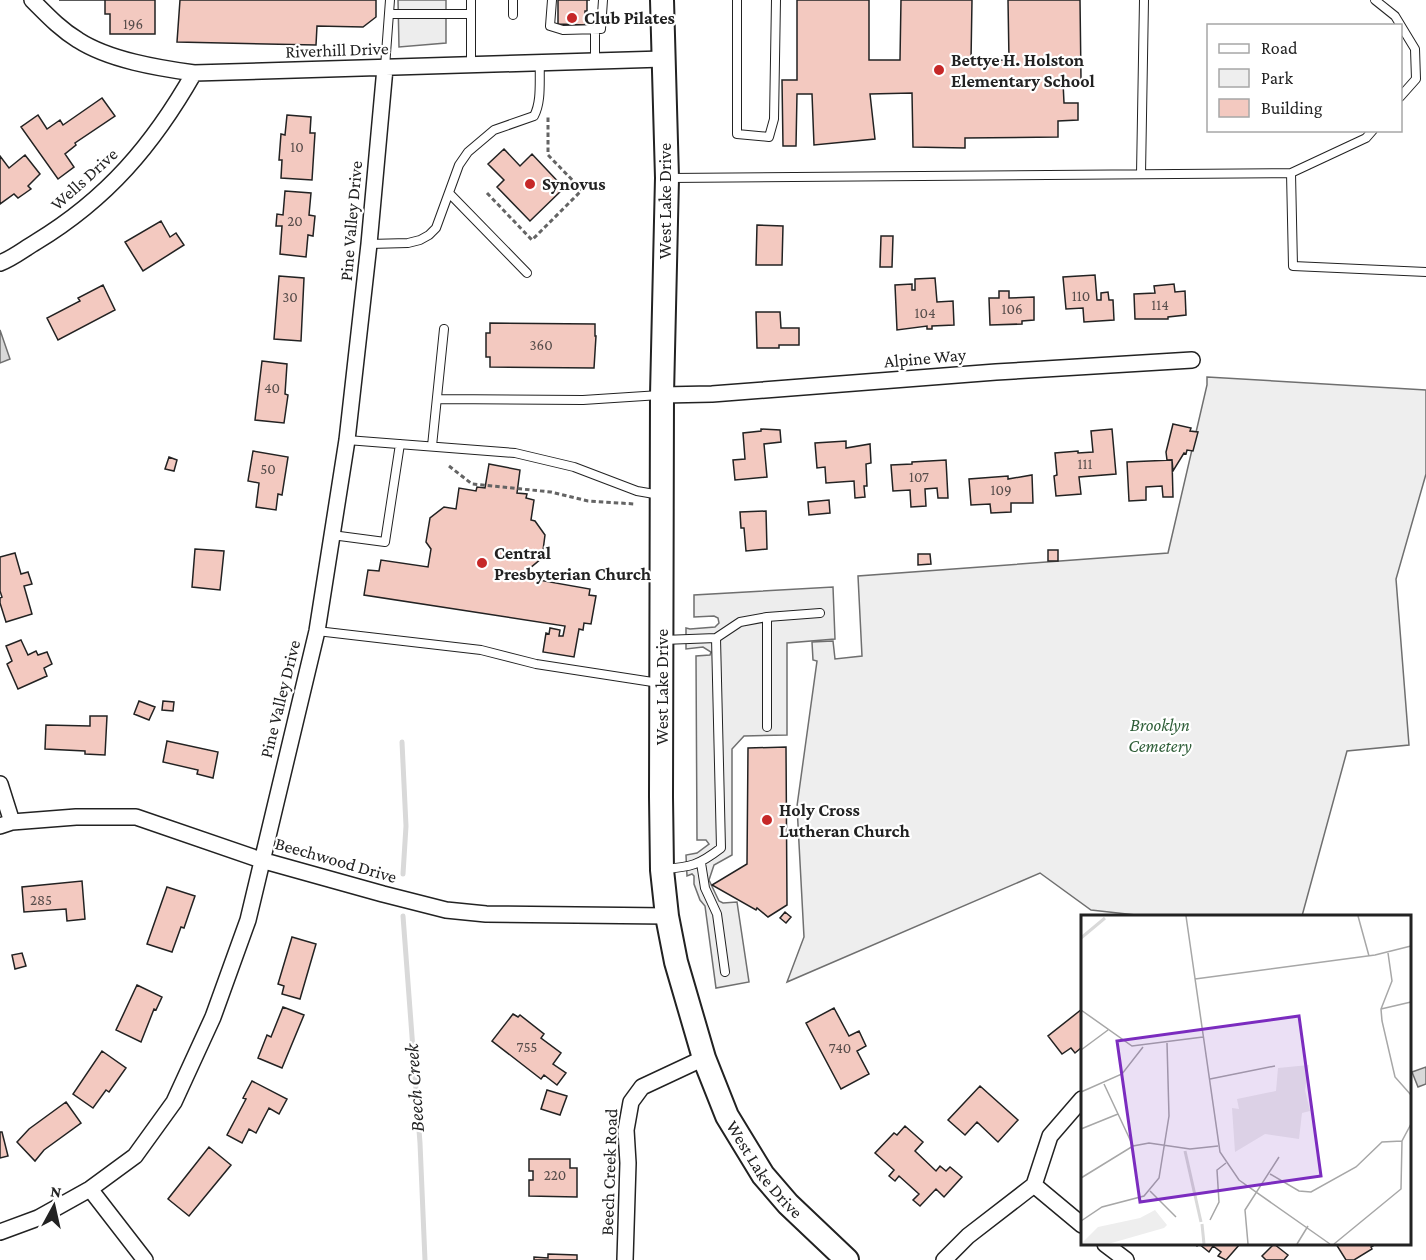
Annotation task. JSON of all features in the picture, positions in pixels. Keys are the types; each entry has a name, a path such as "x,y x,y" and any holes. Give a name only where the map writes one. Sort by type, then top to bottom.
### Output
{"main road":[{"name":"West Lake Drive","path":"662,0 666,178 661,495 662,870 667,916 676,962 704,1058 727,1116 764,1175 788,1204 847,1260"}],"street":[{"name":"Riverhill Drive","path":"32,0 56,24 80,41 148,67 195,73 663,60"},
{"name":"Pine Valley Drive","path":"0,1232 38,1218 90,1188 135,1156 174,1102 213,1017 248,920 316,631 332,535 347,440 369,244 385,68"},
{"name":"Wells Drive","path":"0,263 53,231 107,189 127,170 172,112 195,73"},
{"name":"Alpine Way","path":"662,395 712,394 996,372 1192,360"},
{"path":"0,784 6,824"},
{"name":"Beechwood Drive","path":"6,824 76,817 136,817 261,860 446,910 486,914 667,916"},
{"name":"Beech Creek Road","path":"625,1260 626,1131 631,1102 642,1087 704,1058"},
{"path":"944,1260 968,1236 1034,1185 1050,1136 1081,1101"},
{"path":"1034,1185 1081,1223"},
{"path":"90,1188 145,1260"},
{"path":"1107,1245 1126,1260"}],"lane":[{"path":"385,68 390,0"},
{"path":"471,0 471,65"},
{"path":"513,0 513,15"},
{"path":"552,0 550,26 563,30 601,29 603,0"},
{"path":"737,0 737,134 769,137 774,118 776,0"},
{"path":"1141,174 1144,0"},
{"path":"1375,0 1395,15 1400,24"},
{"path":"390,14 471,14"},
{"path":"1402,27 1415,49 1416,79 1402,96"},
{"path":"595,30 595,62"},
{"path":"369,244 408,243 420,240 436,228 459,165 468,153 486,136 503,126 534,116 539,92 540,63"},
{"path":"666,178 1292,173 1366,138 1371,132"},
{"path":"1292,173 1293,266 1426,272"},
{"path":"448,193 527,273"},
{"path":"432,446 444,329"},
{"path":"437,399 583,400 662,395"},
{"path":"347,440 515,453 574,467 637,491 661,495"},
{"path":"332,535 385,542 400,444"},
{"path":"662,640 716,638 740,622 768,617 820,613"},
{"path":"767,727 768,617"},
{"path":"316,631 481,650 537,664 662,684"},
{"path":"662,870 685,868 701,863 721,848 716,638"},
{"path":"701,863 705,888 717,914 724,972"}],"path":[{"path":"487,193 532,240 582,190 548,155 548,109"},
{"path":"449,466 472,484 551,492 588,501 636,504"}],"green space":[{"name":"Brooklyn Cemetery","path":"1207,377 1426,390 1426,474 1396,579 1409,745 1347,751 1302,915 1136,915 1091,910 1040,873 787,982 804,937 797,806 817,661 813,660 812,642 833,641 835,659 862,656 858,576 1168,553"}],"shaded area":[{"path":"398,0 446,0 446,43 399,47"},
{"path":"0,330 10,359 0,363"},
{"path":"833,587 835,639 787,643 787,735 744,736 732,749 732,855 714,865 709,880 719,901 737,902 749,982 716,988 705,906 694,884 694,876 692,874 687,876 686,855 697,853 709,844 706,840 697,840 696,656 710,655 711,652 703,647 686,649 686,628 715,627 719,623 718,618 714,616 694,617 694,595"},
{"path":"1426,1067 1426,1084 1418,1087 1412,1072"}],"building":[{"path":"105,0 155,0 155,34 110,34 110,14 105,14"},
{"path":"180,0 376,0 376,17 363,27 317,26 316,45 177,42"},
{"name":"Club Pilates","path":"558,0 587,0 585,25 558,24"},
{"name":"Bettye H. Holston Elementary School","path":"797,0 869,0 869,60 900,60 901,0 972,0 971,61 1009,60 1008,0 1080,0 1081,79 1063,82 1064,103 1078,103 1078,120 1058,121 1058,137 965,138 965,148 913,147 912,93 870,94 875,139 814,145 812,94 797,94 796,146 783,146 782,80 797,80"},
{"path":"102,98 115,116 75,143 76,145 65,154 74,167 58,179 21,127 38,115 47,129 60,120 63,125"},
{"path":"287,115 311,117 310,133 315,133 312,180 281,178 282,160 279,160 281,134 285,135"},
{"name":"Synovus","path":"504,149 520,166 532,154 564,188 530,221 497,187 504,180 488,164"},
{"path":"25,155 40,174 28,186 31,189 18,198 14,194 0,204 0,156 9,168"},
{"path":"285,191 311,193 309,215 315,216 313,236 308,235 306,257 280,254 282,226 276,226 277,214 283,215"},
{"path":"161,221 170,237 176,233 184,245 143,271 125,242"},
{"path":"757,225 783,226 782,265 756,265"},
{"path":"881,236 893,236 892,267 880,267"},
{"path":"1095,275 1097,300 1101,300 1101,293 1108,292 1109,300 1113,300 1114,320 1084,322 1083,308 1066,309 1063,277"},
{"path":"279,276 304,278 301,341 274,339"},
{"path":"935,278 937,302 953,301 954,325 932,326 932,329 927,329 927,326 897,330 895,285 912,284 912,290 915,290 915,279"},
{"path":"1174,284 1175,292 1185,291 1186,315 1168,317 1168,319 1135,319 1134,294 1155,293 1154,286"},
{"path":"103,285 115,310 58,340 47,318 80,301 78,298"},
{"path":"999,291 1009,291 1009,298 1034,297 1034,320 1022,321 1022,324 990,325 989,298 999,298"},
{"path":"756,312 780,312 781,328 799,328 799,345 757,348"},
{"path":"490,323 595,324 594,368 490,367 490,357 486,357 486,333 490,333"},
{"path":"262,361 287,364 285,394 288,395 284,423 255,420"},
{"path":"1173,424 1198,432 1193,451 1187,450 1186,454 1184,453 1173,471 1172,460 1167,460 1166,452"},
{"path":"761,429 780,430 781,442 764,444 767,477 735,480 733,460 745,459 743,433 761,431"},
{"path":"1112,429 1116,474 1079,477 1081,494 1056,496 1055,453 1093,452 1091,431"},
{"path":"846,441 846,448 870,444 871,463 866,464 865,497 855,498 854,481 826,483 825,467 817,468 815,443"},
{"path":"253,451 288,457 282,495 278,494 276,510 256,507 259,483 248,481"},
{"path":"169,457 177,460 174,471 165,469"},
{"path":"946,460 948,498 938,498 937,488 925,489 926,506 911,507 910,490 893,491 891,465"},
{"path":"1172,460 1173,497 1163,497 1162,486 1146,487 1146,500 1129,501 1127,462"},
{"name":"Central Presbyterian Church","path":"489,464 520,470 517,493 527,494 526,498 534,500 531,520 535,521 545,535 542,558 529,569 527,578 590,589 589,595 596,596 591,624 584,623 583,630 579,629 574,657 543,652 546,633 549,634 550,628 560,630 559,636 563,636 565,626 364,595 368,570 379,571 381,560 428,567 431,549 426,542 430,518 444,507 456,509 459,488 476,491 477,487 485,488"},
{"path":"1032,475 1033,503 1011,503 1011,512 991,513 990,504 971,505 969,479 1008,476 1008,479"},
{"path":"829,500 830,513 809,515 808,502"},
{"path":"766,511 767,549 746,551 740,512"},
{"path":"195,549 224,551 220,590 192,587"},
{"path":"1048,550 1058,550 1058,561 1048,561"},
{"path":"15,553 21,574 28,572 32,584 24,586 32,614 6,622 0,603 2,597 0,557"},
{"path":"918,554 930,554 931,564 918,565"},
{"path":"21,640 28,655 36,651 38,655 47,652 52,664 44,668 47,676 18,689 7,664 12,661 6,646"},
{"path":"139,701 155,707 149,720 134,714"},
{"path":"163,701 174,702 173,711 162,710"},
{"path":"90,716 107,716 105,755 85,754 85,751 45,749 46,725 90,726"},
{"path":"167,741 218,752 213,778 197,774 198,770 163,762"},
{"name":"Holy Cross Lutheran Church","path":"786,747 787,905 768,917 757,908 756,910 712,885 747,864 748,748"},
{"path":"82,881 85,919 67,921 66,909 24,912 22,887"},
{"path":"167,887 195,896 184,928 181,927 172,952 147,944"},
{"path":"785,912 791,917 786,923 780,918"},
{"path":"292,937 316,944 300,999 282,994 284,986 278,984"},
{"path":"22,953 26,966 15,969 12,955"},
{"path":"137,985 162,997 156,1010 154,1009 141,1042 116,1030"},
{"path":"283,1007 304,1015 282,1068 258,1058 267,1035 271,1037"},
{"path":"834,1008 849,1036 859,1031 866,1046 857,1051 869,1074 841,1089 806,1023"},
{"path":"1081,1010 1081,1048 1075,1053 1071,1048 1062,1054 1048,1036"},
{"path":"513,1014 518,1017 520,1015 544,1034 541,1038 561,1053 553,1064 566,1073 557,1085 544,1075 541,1079 492,1041"},
{"path":"102,1051 126,1068 109,1092 106,1090 93,1108 73,1094"},
{"path":"252,1081 287,1099 279,1114 269,1108 256,1133 249,1129 242,1143 227,1135 246,1099 243,1098"},
{"path":"980,1086 1018,1120 998,1142 977,1122 965,1135 948,1120"},
{"path":"547,1090 567,1096 560,1115 541,1109"},
{"path":"66,1102 81,1123 44,1150 35,1161 17,1142 29,1129"},
{"path":"905,1126 923,1142 915,1151 936,1171 940,1166 946,1171 950,1167 962,1177 944,1197 936,1189 920,1206 913,1200 919,1194 899,1176 895,1181 889,1176 894,1170 875,1153 894,1133 897,1135"},
{"path":"0,1132 2,1132 8,1156 0,1158"},
{"path":"209,1147 231,1165 189,1216 168,1199"},
{"path":"529,1159 570,1159 570,1168 577,1168 577,1197 529,1196 529,1180 533,1180 533,1171 529,1171"},
{"path":"1200,1245 1239,1245 1226,1260 1218,1256 1221,1252 1213,1246 1209,1252"},
{"path":"1273,1245 1288,1255 1284,1260 1266,1260 1262,1256"},
{"path":"1337,1245 1374,1245 1371,1247 1372,1249 1354,1260 1346,1260"},
{"path":"548,1254 577,1255 577,1260 534,1260 534,1257 548,1258"}],"waterway":[{"name":"Beech Creek","path":"402,742 406,826 403,874"},
{"name":"Beech Creek","path":"403,916 420,1143 425,1260"}],"place":[{"name":"Club Pilates","path":"572,18"},
{"name":"Bettye H. Holston Elementary School","path":"939,70"},
{"name":"Synovus","path":"530,184"},
{"name":"Central Presbyterian Church","path":"482,563"},
{"name":"Holy Cross Lutheran Church","path":"767,820"}]}
